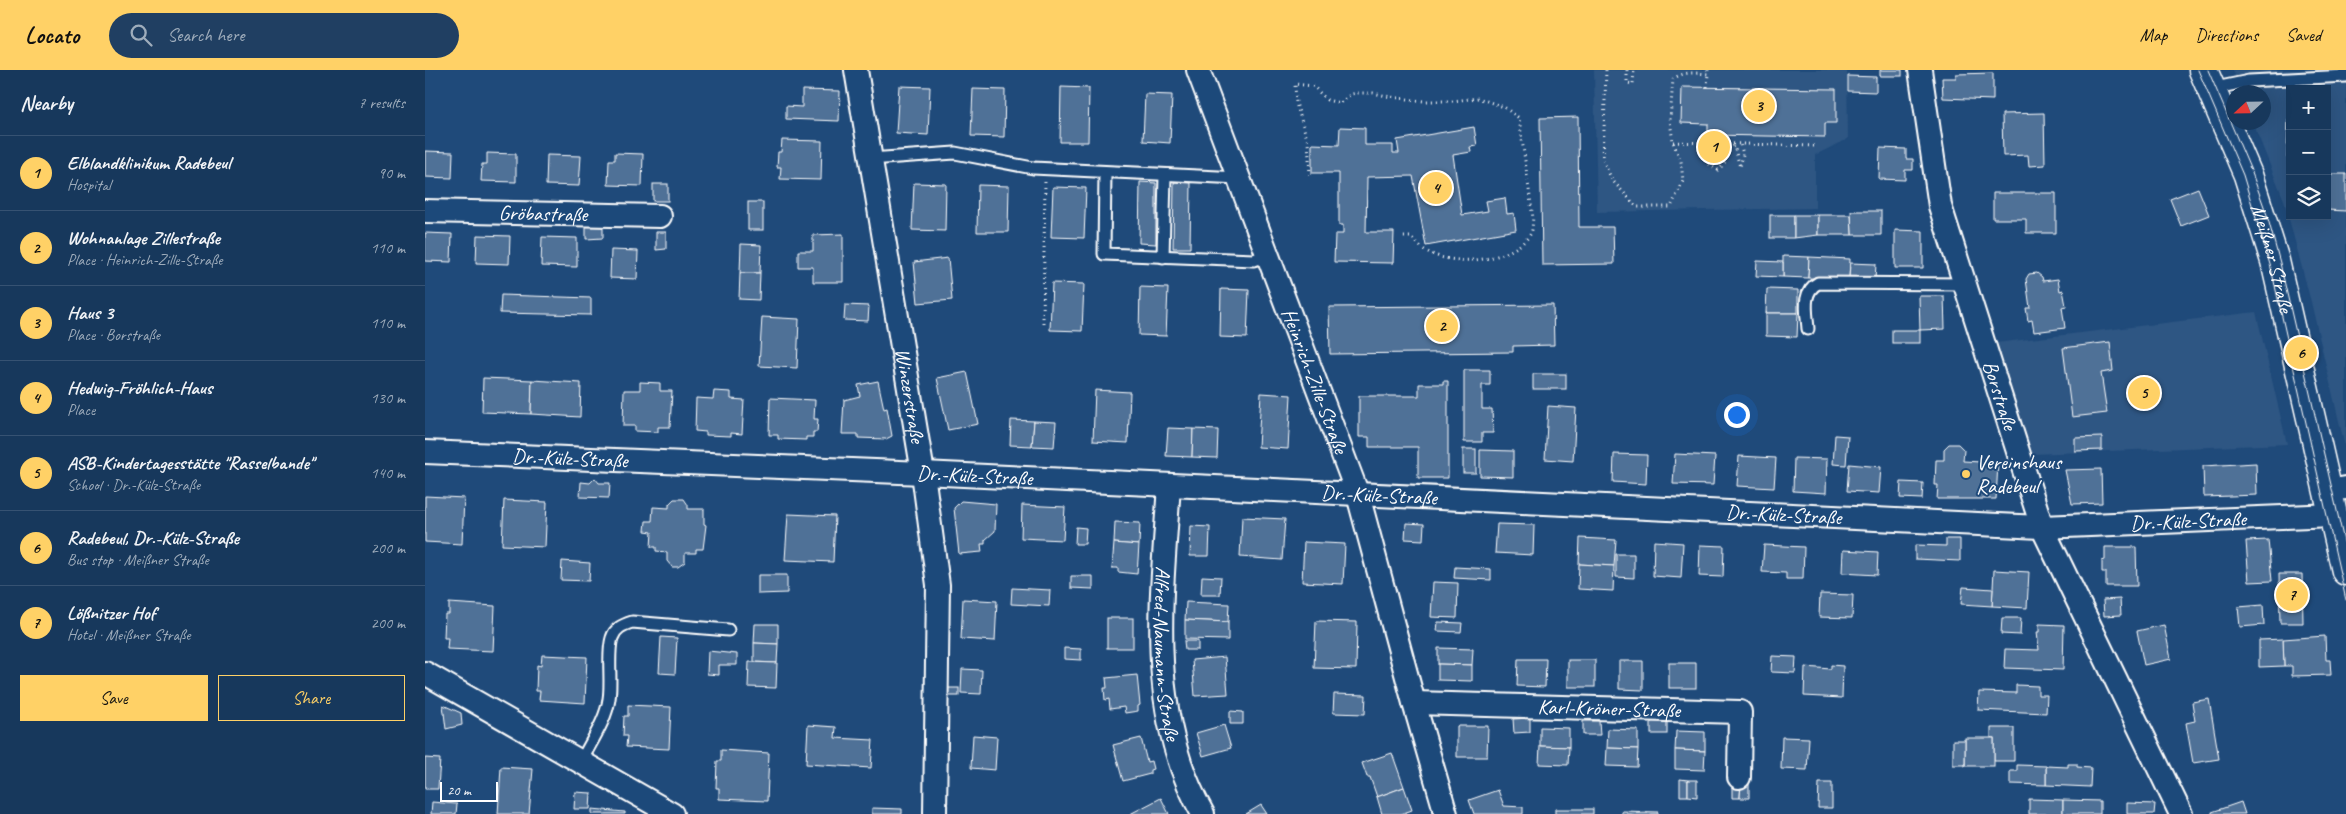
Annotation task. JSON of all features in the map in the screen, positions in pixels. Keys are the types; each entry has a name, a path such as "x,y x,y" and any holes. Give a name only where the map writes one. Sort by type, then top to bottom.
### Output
{"main road":[{"name":"Meißner Straße","path":"2207,79 2248,175 2272,253 2335,498 2346,571"}],"street":[{"name":"Winzerstraße","path":"856,70 923,473 938,585 935,814"},
{"name":"Heinrich-Zille-Straße","path":"1198,70 1358,494 1414,703 1447,814"},
{"name":"Borstraße","path":"1920,70 1940,206 2041,527 2181,814"},
{"name":"Gröbastraße","path":"425,211 660,216"},
{"name":"Dr.-Külz-Straße","path":"425,452 923,473 2041,527 2335,498"},
{"name":"Alfred-Naumann-Straße","path":"1169,485 1160,626 1166,710 1175,753 1194,799 1203,814"},
{"path":"425,673 672,814"},
{"name":"Karl-Kröner-Straße","path":"1414,703 1740,712 1739,777"}],"lane":[{"path":"2207,79 2249,81 2346,76"},
{"path":"870,159 955,153 1033,168 1239,178"},
{"path":"1105,172 1105,254 1254,260 1268,255"},
{"path":"1163,257 1165,175"},
{"path":"1808,329 1807,294 1810,288 1818,283 1965,284"},
{"path":"581,762 606,712 611,686 611,640 615,632 622,625 632,622 728,630"}],"path":[{"path":"1606,70 1603,160 1613,180 1637,207 1671,207 1683,180 1681,161 1673,142 1670,121 1673,79 1679,74 1708,72 1707,87"},
{"path":"1627,70 1627,83 1633,84 1634,70"},
{"path":"1310,176 1308,142 1296,103 1295,84 1313,86 1327,100 1340,103 1351,94 1358,93 1373,93 1423,100 1452,101 1479,98 1504,107 1519,118 1533,218 1531,232 1528,236 1518,245 1500,255 1469,261 1434,255 1427,252 1411,237 1403,237"},
{"path":"1673,142 1815,146"},
{"path":"1709,164 1718,170 1724,164 1728,149 1734,146 1740,167 1743,154 1740,143"},
{"path":"1043,323 1045,168"}],"shaded area":[{"path":"1594,70 1847,70 1848,139 1815,155 1815,208 1597,212"},
{"path":"2233,70 2346,70 2346,451 2311,302 2289,220 2331,220 2331,85 2286,85 2286,208 2256,130 2271,130 2271,85 2238,85"},
{"path":"2256,312 2287,444 2032,454 1996,343"}],"building":[{"path":"1880,70 1902,70 1902,76 1880,76"},
{"path":"1993,73 1993,100 1943,98 1942,78 1956,78 1956,74"},
{"path":"1848,76 1876,77 1876,92 1848,91"},
{"path":"899,86 930,87 928,135 896,133"},
{"path":"1061,87 1089,88 1088,142 1060,142"},
{"path":"1682,87 1836,89 1836,123 1825,123 1825,137 1708,135 1708,124 1681,123"},
{"path":"973,89 1005,90 1004,137 971,136"},
{"path":"802,90 840,91 839,121 786,119 786,106 802,107"},
{"path":"1145,94 1172,95 1170,143 1143,141"},
{"path":"2044,113 2045,165 2029,166 2028,155 2003,156 2002,114"},
{"path":"1578,117 1579,227 1613,227 1614,264 1542,265 1540,118"},
{"path":"1340,127 1365,128 1365,145 1393,145 1393,153 1399,153 1397,140 1474,127 1477,146 1470,147 1471,152 1453,155 1462,215 1488,211 1486,201 1505,198 1507,214 1514,213 1516,230 1426,246 1413,176 1367,177 1366,232 1394,232 1393,263 1334,262 1335,234 1343,234 1343,225 1339,225 1339,173 1312,173 1312,144 1339,145"},
{"path":"782,140 822,141 821,180 780,179 781,167 777,167 778,152 781,152"},
{"path":"1880,148 1906,149 1906,159 1913,159 1913,170 1905,170 1905,180 1879,179"},
{"path":"425,151 453,152 452,178 425,177"},
{"path":"487,153 516,154 516,182 481,181 482,164 487,164"},
{"path":"615,153 643,154 642,186 608,185 609,160 615,160"},
{"path":"547,155 581,156 579,186 546,185"},
{"path":"2331,174 2346,174 2346,211 2331,210"},
{"path":"1140,182 1156,183 1156,244 1139,243"},
{"path":"1174,182 1191,183 1190,248 1173,248"},
{"path":"914,183 946,184 945,231 912,230"},
{"path":"653,184 668,184 668,201 653,201"},
{"path":"978,185 1009,186 1008,232 977,232"},
{"path":"1053,187 1086,188 1084,238 1051,237"},
{"path":"2198,188 2209,215 2181,226 2170,199"},
{"path":"1993,193 2056,193 2056,233 2026,233 2026,219 1993,219"},
{"path":"748,202 763,202 763,230 748,230"},
{"path":"1851,211 1881,211 1881,235 1852,235"},
{"path":"1770,215 1794,215 1794,238 1770,238"},
{"path":"1794,215 1818,215 1818,235 1794,238"},
{"path":"1818,215 1851,215 1852,235 1818,235"},
{"path":"586,219 603,219 603,238 586,239"},
{"path":"1895,230 1923,231 1923,268 1895,268"},
{"path":"656,232 666,232 666,249 656,250"},
{"path":"425,233 452,234 451,262 425,261"},
{"path":"843,234 843,282 813,282 813,267 798,267 798,251 813,251 813,235"},
{"path":"477,235 510,236 509,264 476,263"},
{"path":"542,237 577,238 577,267 541,266"},
{"path":"741,244 761,245 760,273 740,273"},
{"path":"611,250 638,251 637,279 610,278"},
{"path":"1783,256 1809,257 1808,278 1783,277"},
{"path":"1809,257 1850,259 1849,279 1808,278"},
{"path":"948,258 952,300 918,303 914,262"},
{"path":"1757,261 1783,262 1783,277 1756,276"},
{"path":"1850,263 1876,264 1875,280 1849,279"},
{"path":"740,273 760,273 759,300 739,299"},
{"path":"2037,273 2042,277 2043,281 2058,279 2060,291 2063,290 2066,306 2062,307 2065,328 2034,332 2032,320 2028,321 2026,308 2030,308 2026,279 2029,274"},
{"path":"1052,283 1084,284 1082,331 1050,330"},
{"path":"1140,287 1168,288 1166,336 1139,335"},
{"path":"1221,289 1249,290 1247,338 1220,337"},
{"path":"1767,289 1798,290 1798,313 1766,313"},
{"path":"501,295 591,298 591,315 500,313"},
{"path":"1919,296 1944,296 1945,329 1920,330"},
{"path":"845,305 869,306 868,321 844,320"},
{"path":"1553,305 1554,345 1513,346 1513,352 1330,354 1329,307"},
{"path":"1766,313 1798,313 1797,337 1766,336"},
{"path":"762,317 799,319 797,368 759,366"},
{"path":"1892,330 1920,330 1920,343 1892,343"},
{"path":"2110,342 2113,371 2101,373 2107,413 2072,417 2063,348"},
{"path":"1464,370 1490,370 1490,385 1482,385 1482,409 1492,409 1493,433 1482,433 1482,442 1464,442"},
{"path":"967,372 978,424 948,430 937,378"},
{"path":"1533,374 1566,374 1566,389 1533,389"},
{"path":"483,378 532,380 531,414 482,412"},
{"path":"532,380 581,383 580,417 531,414"},
{"path":"878,381 884,409 887,408 892,436 886,439 858,438 858,434 842,434 844,400 860,396 858,385"},
{"path":"1443,381 1448,381 1448,478 1418,478 1418,447 1369,447 1369,437 1359,437 1359,396 1419,396 1419,384 1443,384"},
{"path":"640,382 660,383 660,391 672,391 670,427 658,427 658,432 635,431 635,426 623,426 624,390 640,390"},
{"path":"1095,390 1130,392 1128,443 1093,441"},
{"path":"714,391 731,392 731,399 744,400 742,434 731,433 731,436 706,435 706,432 695,431 696,398 713,399"},
{"path":"1261,393 1291,395 1288,449 1258,447"},
{"path":"770,398 815,400 814,419 818,419 817,432 813,432 813,437 806,437 806,440 778,439 778,435 769,435"},
{"path":"1548,406 1576,408 1573,461 1545,459"},
{"path":"1011,420 1034,421 1032,446 1010,445"},
{"path":"1034,421 1056,422 1054,447 1032,446"},
{"path":"1168,428 1193,429 1192,457 1166,456"},
{"path":"1193,429 1218,430 1217,458 1192,457"},
{"path":"1835,435 1848,436 1846,465 1833,464"},
{"path":"2102,437 2102,450 2075,451 2075,438"},
{"name":"Vereinshaus Radebeul","path":"1949,444 1958,444 1964,450 1963,461 1998,463 1996,499 1937,499 1938,485 1935,485 1936,460 1944,460 1944,449"},
{"path":"1463,449 1476,449 1476,473 1463,473"},
{"path":"1480,450 1513,451 1513,477 1480,476"},
{"path":"1614,454 1647,455 1646,484 1613,482"},
{"path":"1675,454 1715,456 1713,485 1673,484"},
{"path":"1739,456 1776,458 1774,488 1737,486"},
{"path":"1794,458 1827,459 1826,493 1793,491"},
{"path":"2256,463 2257,495 2204,497 2203,466"},
{"path":"1849,464 1881,467 1879,493 1847,491"},
{"path":"2101,469 2102,503 2072,504 2065,470"},
{"path":"595,478 599,483 610,483 609,498 580,497 581,482 590,483"},
{"path":"1901,482 1923,483 1922,499 1900,498"},
{"path":"425,496 464,498 462,544 425,542"},
{"path":"674,499 684,499 688,509 704,509 704,524 706,525 703,549 696,549 696,553 685,553 685,562 678,567 672,567 667,561 667,552 656,551 656,547 651,547 652,532 645,531 646,521 652,521 653,507 669,508 669,504"},
{"path":"504,500 547,502 545,547 502,545"},
{"path":"961,501 996,504 995,531 985,540 985,544 981,544 982,552 959,554 954,508"},
{"path":"1022,505 1065,507 1063,540 1021,538"},
{"path":"788,514 835,516 833,562 785,560"},
{"path":"1242,517 1285,519 1282,560 1240,557"},
{"path":"1115,522 1140,523 1139,545 1114,543"},
{"path":"1406,523 1424,524 1423,540 1405,539"},
{"path":"1497,524 1534,525 1533,555 1495,553"},
{"path":"1191,526 1210,527 1209,556 1190,556"},
{"path":"1076,527 1086,528 1085,544 1075,544"},
{"path":"1580,538 1616,540 1614,566 1579,564"},
{"path":"1946,539 1960,539 1960,561 1915,559 1915,545 1946,546"},
{"path":"2268,540 2272,581 2249,582 2246,541"},
{"path":"1654,541 1683,543 1681,578 1653,576"},
{"path":"1304,542 1345,544 1343,584 1302,582"},
{"path":"1114,543 1139,545 1137,574 1118,572 1118,568 1112,568"},
{"path":"1700,545 1724,546 1723,577 1699,576"},
{"path":"1764,545 1804,547 1803,579 1786,579 1786,573 1762,572"},
{"path":"2105,547 2136,547 2137,586 2106,586 2106,572 2102,572 2102,561 2105,560"},
{"path":"1843,550 1878,552 1877,575 1842,573"},
{"path":"1616,554 1634,554 1634,578 1616,577"},
{"path":"562,561 590,563 589,581 561,580"},
{"path":"1579,564 1614,566 1613,591 1578,589"},
{"path":"1455,567 1491,569 1491,580 1454,578"},
{"path":"1994,570 2029,572 2027,608 1992,606"},
{"path":"2279,574 2302,574 2303,623 2280,623"},
{"path":"758,575 787,575 787,593 758,594"},
{"path":"1071,576 1093,576 1093,589 1071,588"},
{"path":"1202,576 1221,577 1220,595 1201,595"},
{"path":"1433,582 1458,583 1457,618 1431,617"},
{"path":"1963,587 1993,589 1992,606 1961,604"},
{"path":"1012,588 1050,590 1049,606 1011,604"},
{"path":"1820,594 1853,595 1852,618 1819,617"},
{"path":"963,599 997,601 995,641 961,639"},
{"path":"2120,599 2121,615 2104,616 2103,600"},
{"path":"1186,602 1229,604 1228,622 1185,620"},
{"path":"449,603 495,606 493,651 447,649 448,638 444,638 445,614 449,614"},
{"path":"2263,605 2264,625 2240,627 2238,607"},
{"path":"1107,618 1133,618 1133,648 1107,648"},
{"path":"2002,618 2021,618 2020,635 2001,634"},
{"path":"1185,620 1228,622 1228,640 1185,639"},
{"path":"1316,621 1357,622 1356,669 1314,668"},
{"path":"1438,622 1462,623 1461,632 1437,631"},
{"path":"755,624 778,624 778,644 754,643"},
{"path":"2039,624 2064,625 2063,670 2004,668 2005,649 2039,650 2037,632 2039,632"},
{"path":"2164,625 2171,659 2144,665 2137,631"},
{"path":"2325,636 2326,660 2330,660 2331,675 2292,676 2292,666 2284,666 2283,639"},
{"path":"661,637 677,638 675,674 659,673"},
{"path":"2283,639 2284,666 2259,667 2259,640"},
{"path":"1184,641 1198,641 1198,650 1185,650"},
{"path":"754,643 778,644 777,663 754,662"},
{"path":"1064,648 1081,649 1081,660 1064,659"},
{"path":"1438,648 1473,649 1472,665 1438,664"},
{"path":"708,651 737,654 737,665 719,665 719,675 707,674"},
{"path":"542,655 587,657 585,703 539,700 540,691 536,691 537,665 541,666"},
{"path":"1772,656 1796,657 1795,673 1771,672"},
{"path":"1225,657 1228,694 1195,696 1192,660"},
{"path":"1518,659 1546,659 1545,687 1517,686"},
{"path":"1568,660 1595,660 1595,687 1568,687"},
{"path":"1619,661 1643,661 1643,690 1619,689"},
{"path":"749,662 777,663 776,688 748,687"},
{"path":"1669,663 1696,663 1696,688 1669,688"},
{"path":"1438,664 1472,665 1472,681 1438,680"},
{"path":"1831,665 1843,666 1842,698 1804,696 1805,667 1831,669"},
{"path":"962,669 982,670 981,694 961,693"},
{"path":"1137,675 1140,705 1138,706 1138,711 1125,713 1124,707 1110,709 1109,699 1105,700 1104,688 1107,688 1106,678"},
{"path":"2016,685 2038,686 2038,695 2047,695 2046,713 1978,710 1979,692 2016,693"},
{"path":"948,688 959,688 959,696 948,696"},
{"path":"1334,694 1366,695 1365,714 1333,713"},
{"path":"2209,699 2219,759 2193,763 2186,723 2195,721 2192,702"},
{"path":"443,705 461,713 462,725 446,729"},
{"path":"628,705 671,707 669,749 626,747 627,736 623,736 624,716 628,716"},
{"path":"1230,711 1243,712 1243,724 1230,724"},
{"path":"1530,718 1530,732 1514,733 1513,719"},
{"path":"1651,720 1667,720 1667,734 1651,734"},
{"path":"1583,721 1599,721 1600,735 1583,735"},
{"path":"808,725 836,727 835,738 873,740 871,768 806,764"},
{"path":"1224,725 1231,748 1203,756 1196,733"},
{"path":"1457,726 1488,726 1487,757 1457,757"},
{"path":"1540,727 1569,728 1569,747 1540,746"},
{"path":"1991,728 2014,728 2014,761 1994,761 1994,738 1991,738"},
{"path":"1608,729 1638,730 1638,749 1607,748"},
{"path":"1676,731 1705,732 1705,751 1675,750"},
{"path":"973,735 997,737 995,770 971,768"},
{"path":"1782,737 1809,738 1807,770 1781,769"},
{"path":"1141,738 1147,762 1151,761 1153,769 1150,770 1150,774 1123,781 1113,745"},
{"path":"1965,738 1994,738 1994,766 1965,766"},
{"path":"1953,740 1965,740 1965,765 1953,765"},
{"path":"1540,746 1569,747 1568,765 1539,764"},
{"path":"1607,748 1638,749 1637,767 1606,766"},
{"path":"721,750 769,753 767,801 719,799 719,788 716,788 717,761 721,761"},
{"path":"1675,750 1705,751 1704,770 1675,769"},
{"path":"1392,753 1404,787 1377,797 1370,777 1367,777 1362,763"},
{"path":"425,758 440,759 438,789 425,789"},
{"path":"2068,764 2077,764 2077,767 2091,768 2090,787 2046,785 2046,766 2068,767"},
{"path":"2017,765 2046,766 2046,785 2010,784 2010,771 2017,771"},
{"path":"501,767 533,769 529,814 498,814"},
{"path":"1680,779 1688,780 1688,796 1680,796"},
{"path":"1688,780 1697,780 1697,797 1688,796"},
{"path":"1732,781 1741,781 1740,798 1732,798"},
{"path":"1741,781 1749,781 1749,798 1740,798"},
{"path":"1819,783 1832,783 1832,808 1818,808"},
{"path":"1404,787 1412,810 1401,814 1382,814 1377,797"},
{"path":"1498,790 1504,806 1523,807 1523,814 1474,814 1469,800"},
{"path":"575,792 591,793 590,809 574,809"},
{"path":"1161,798 1169,814 1130,814"},
{"path":"2029,799 2063,800 2063,814 2029,814"},
{"path":"2063,800 2100,801 2100,814 2063,814"},
{"path":"432,802 457,804 456,814 431,814"},
{"path":"2241,802 2245,814 2212,814 2212,812"},
{"path":"2127,803 2155,804 2154,814 2127,814"},
{"path":"1261,805 1267,814 1246,814"},
{"path":"872,808 902,809 902,814 872,814"},
{"path":"592,809 625,812 625,814 592,814"},
{"path":"1555,809 1593,809 1593,814 1555,814"},
{"path":"1622,811 1658,812 1658,814 1622,814"}],"tram line":[{"path":"2198,70 2243,175 2271,268 2346,600"},
{"path":"2208,70 2252,173 2267,215 2280,263 2346,550"}],"place":[{"name":"Haus 3","path":"1759,106"},
{"name":"Elblandklinikum Radebeul","path":"1714,147"},
{"name":"Hedwig-Fröhlich-Haus","path":"1436,188"},
{"name":"Wohnanlage Zillestraße","path":"1442,326"},
{"name":"Radebeul, Dr.-Külz-Straße","path":"2301,353"},
{"name":"ASB-Kindertagesstätte \"Rasselbande\"","path":"2144,393"},
{"name":"Vereinshaus Radebeul","path":"1966,474"},
{"name":"Lößnitzer Hof","path":"2292,595"}]}
